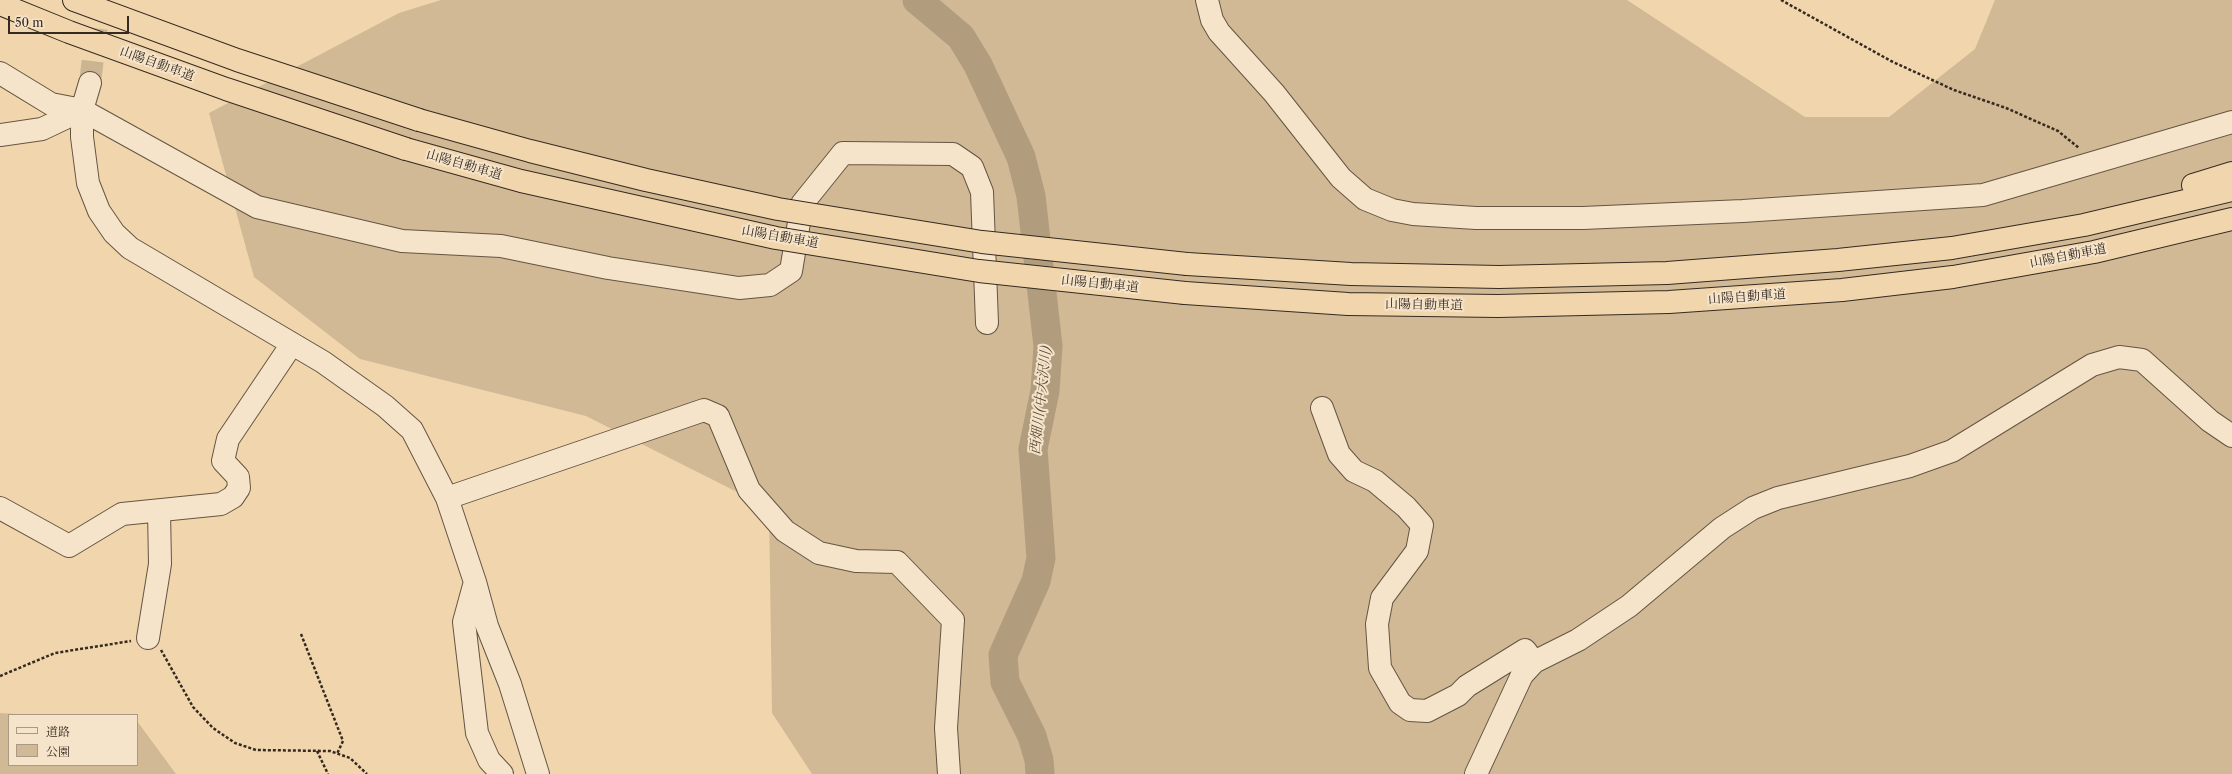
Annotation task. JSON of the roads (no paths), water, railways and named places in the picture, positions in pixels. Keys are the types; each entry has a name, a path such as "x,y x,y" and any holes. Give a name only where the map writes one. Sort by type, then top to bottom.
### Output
{"highway":[{"name":"山陽自動車道","path":"74,0 237,60 419,120 530,151 646,180 778,209 982,242 1187,264 1351,274 1515,277 1667,273 1838,260 1952,248 2084,224 2232,190"},
{"name":"山陽自動車道","path":"0,4 69,32 226,89 406,148 522,181 776,238 979,271 1185,293 1348,304 1498,306 1669,302 1842,290 1953,277 2094,252 2232,219"},
{"path":"1952,248 2212,180 2232,173"},
{"path":"2094,252 2232,228"}],"street":[{"path":"1207,0 1212,20 1219,32 1274,94 1341,178 1365,199 1392,210 1413,214 1476,218 1583,218 1743,211 1983,195 2232,122"},
{"path":"0,72 51,104 82,110 256,207 402,241 501,246 608,268 739,288 770,285 791,271 802,204 843,153 953,154 972,168 982,192 987,323"},
{"path":"90,83 82,110 82,137 88,183 99,211 114,233 130,248 323,362 385,406 412,430 447,498 475,582 487,626 510,684 538,774"},
{"path":"0,136 42,129 82,110"},
{"path":"0,508 69,546 122,514 221,504 232,497 239,488 238,477 223,461 228,439 292,344"},
{"path":"1476,774 1522,675 1534,662 1578,640 1629,606 1722,528 1753,508 1778,498 1910,466 1952,451 2092,365 2119,357 2142,360 2210,421 2232,436"},
{"path":"1322,408 1339,454 1354,471 1375,481 1406,507 1422,525 1417,551 1382,598 1377,624 1380,668 1400,703 1410,710 1427,711 1458,694 1467,686 1525,650 1534,662"},
{"path":"447,498 704,410 718,416 749,490 785,531 819,553 856,561 897,562 954,620 946,728 949,774"},
{"path":"148,638 160,564 159,511"},
{"path":"475,582 464,622 477,733 489,760 502,774"}],"waterway":[{"name":"西畑川(中大沢川)","path":"917,0 961,37 978,65 1021,157 1031,196 1048,346 1045,391 1033,449 1041,558 1036,581 1003,655 1005,682 1032,736 1039,760 1040,774"}],"tunnel":[{"path":"90,83 100,0"}]}
